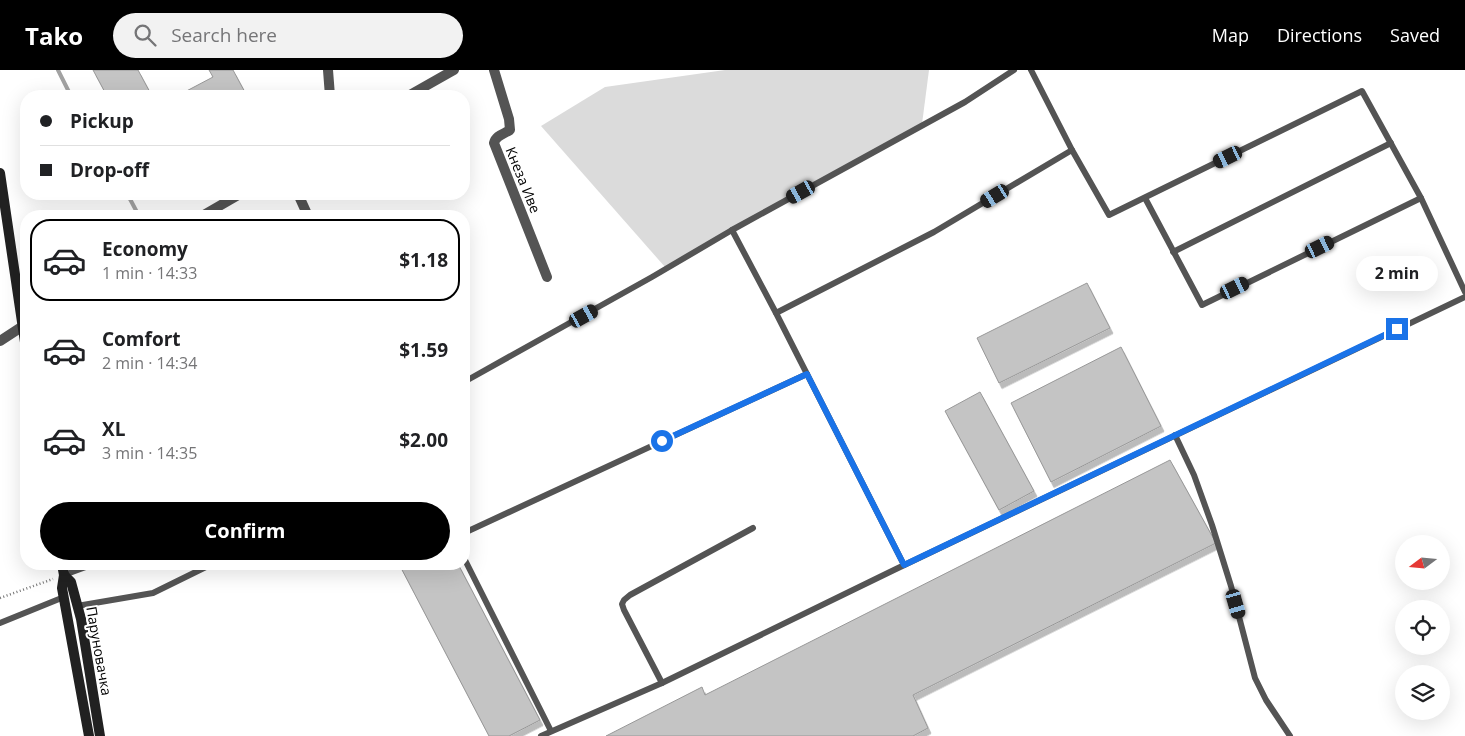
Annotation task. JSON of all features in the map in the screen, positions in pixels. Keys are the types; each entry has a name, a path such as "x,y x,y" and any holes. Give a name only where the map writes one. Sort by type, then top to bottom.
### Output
{"main road":[{"path":"0,172 20,300"},
{"name":"Паруновачка","path":"63,570 62,588 64,597 72,607 100,736"},
{"name":"Паруновачка","path":"64,575 72,582 72,607 89,736"}],"street":[{"path":"328,70 330,90"},
{"path":"419,90 454,70"},
{"name":"Кнеза Иве","path":"494,70 510,130 495,139 494,144 546,277"},
{"path":"212,210 230,200"},
{"path":"0,340 20,328"}],"lane":[{"path":"470,379 732,230 965,102 1014,70"},
{"path":"1031,70 1108,215 1362,91 1422,198 1465,292"},
{"path":"1174,252 1391,143"},
{"path":"776,313 934,232 1072,150"},
{"path":"1145,198 1202,305 1422,198"},
{"path":"732,230 904,565"},
{"path":"541,736 662,683 904,565 1465,297"},
{"path":"470,530 807,374"},
{"path":"1175,435 1194,476 1212,525 1231,586 1255,678 1266,700 1290,736"},
{"path":"662,683 624,610 622,604 624,600 647,585 753,528"},
{"path":"64,575 78,570"},
{"path":"72,607 153,593 200,570"},
{"path":"470,570 551,731"},
{"path":"0,622 64,597"}],"path":[{"path":"0,598 64,575"}],"shaded area":[{"path":"725,70 929,70 922,124 665,267 541,126 605,87"}],"building":[{"path":"93,70 138,70 149,90 104,90"},
{"path":"209,70 233,70 244,90 188,90 213,77"},
{"path":"1087,283 1110,328 999,383 977,338"},
{"path":"1121,347 1161,426 1051,482 1011,403"},
{"path":"980,392 1034,491 999,510 945,411"},
{"path":"1170,460 1216,543 913,695 928,728 913,736 606,736 702,687 705,695"},
{"path":"402,570 461,570 540,720 509,736 489,736"}],"waterway":[{"path":"58,70 68,90"},
{"path":"131,200 136,210"}],"route":[{"path":"662,441 807,374 904,565 1397,329"}]}
